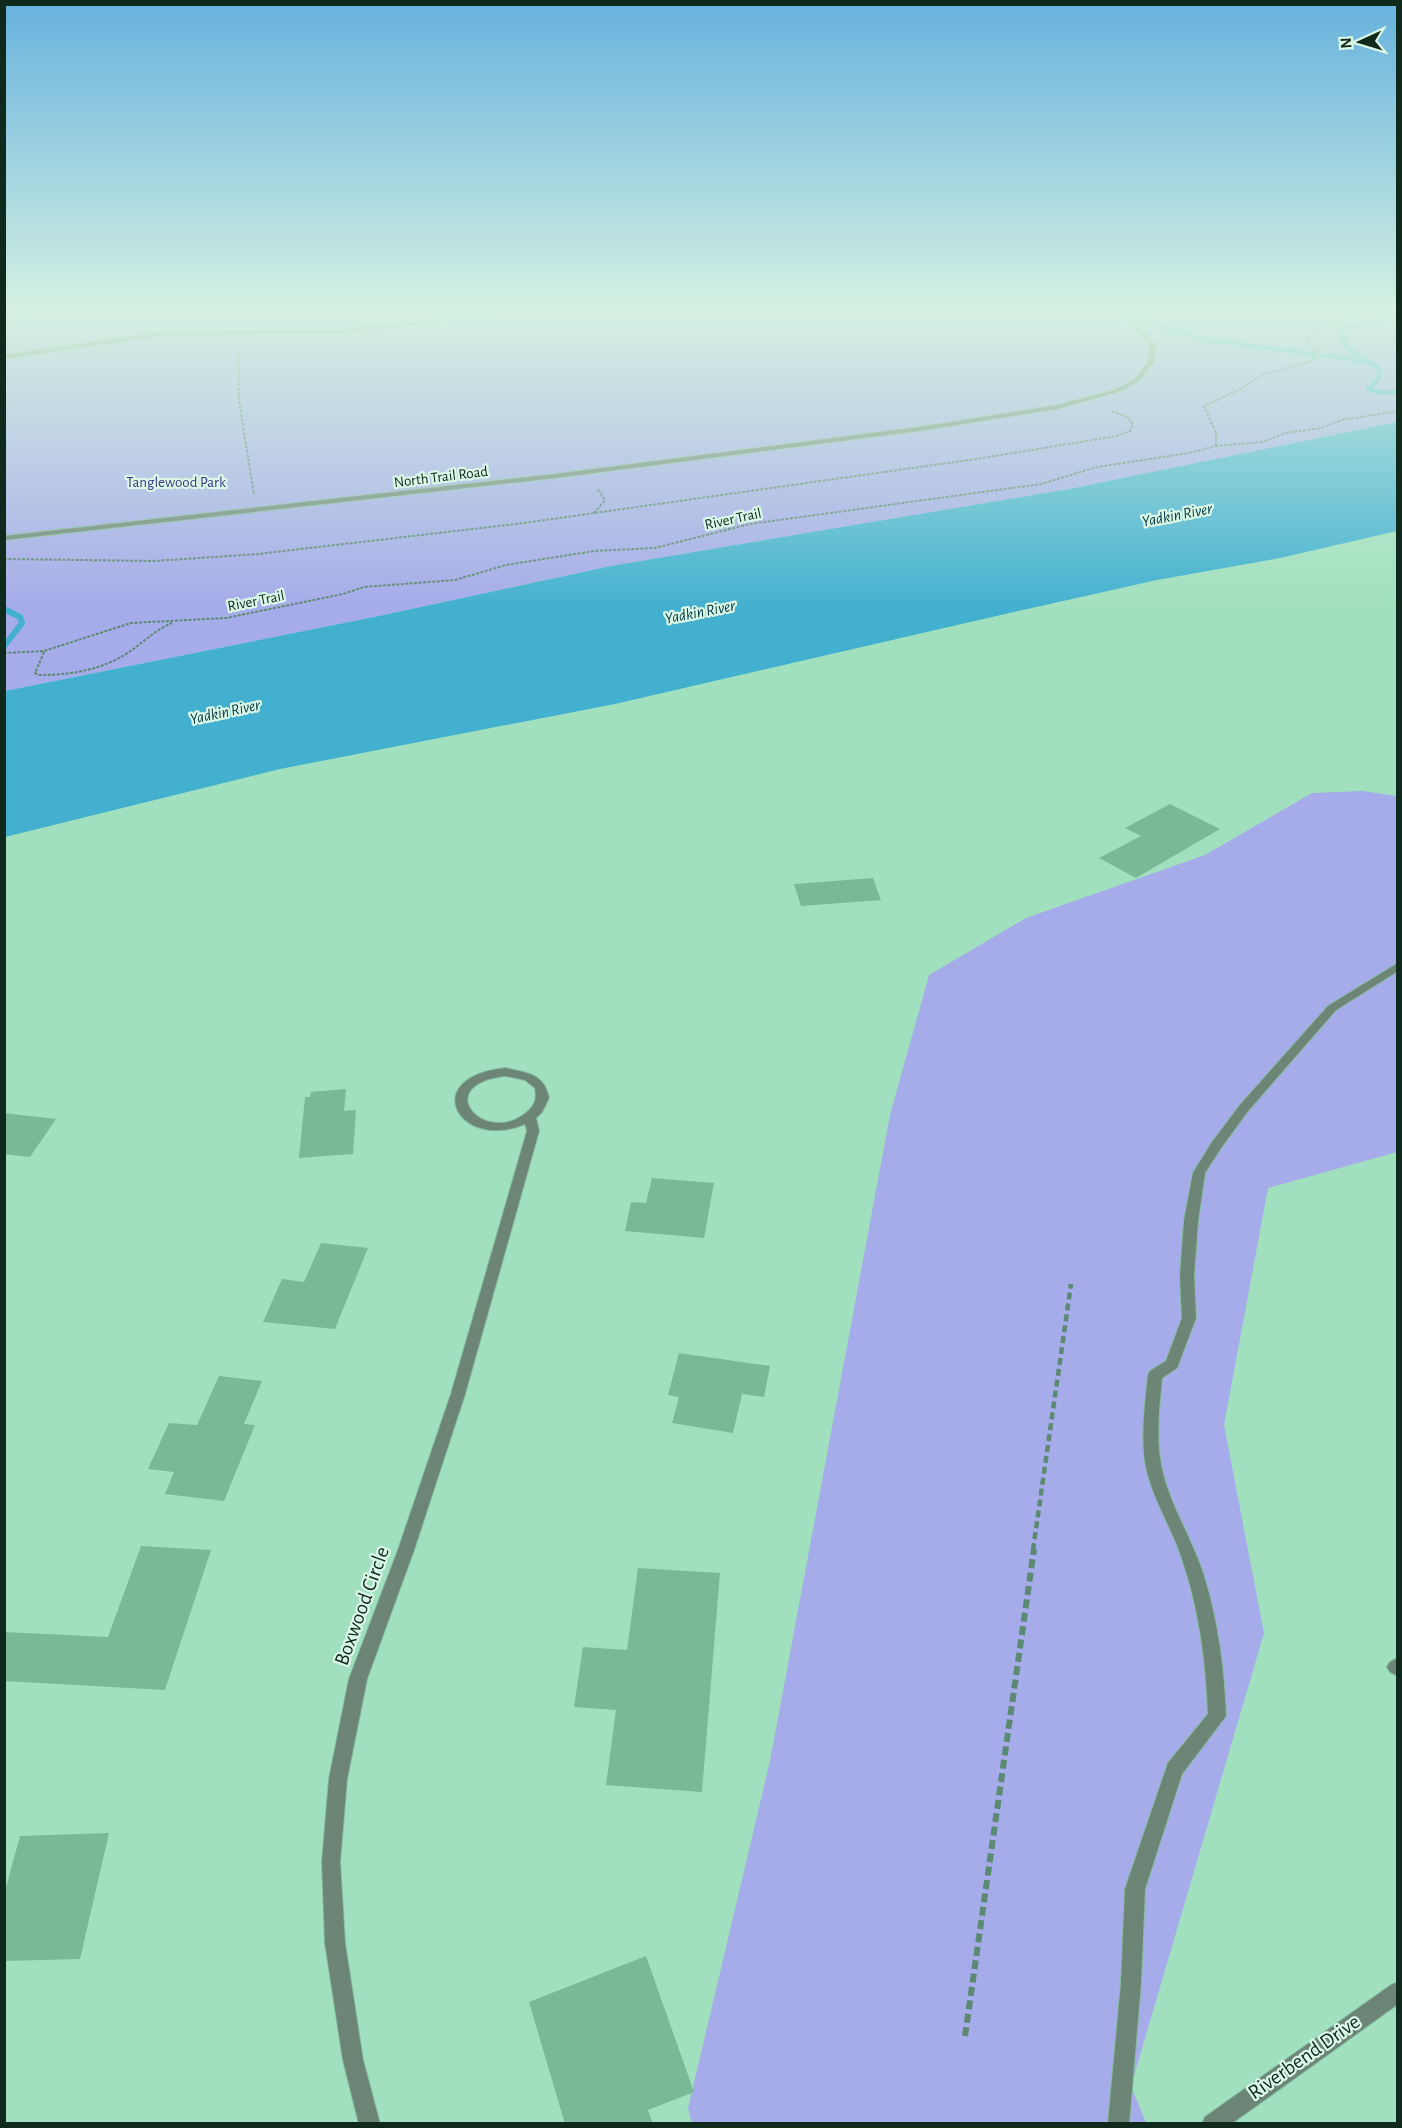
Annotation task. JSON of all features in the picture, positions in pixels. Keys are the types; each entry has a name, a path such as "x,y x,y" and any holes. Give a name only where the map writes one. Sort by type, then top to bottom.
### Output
{"street":[{"name":"North Trail Road","path":"4,538 555,476 926,428 1037,410"},
{"path":"1118,2124 1131,1983 1135,1889 1174,1769 1217,1716 1217,1695 1204,1605 1188,1554 1156,1474 1150,1429 1155,1375 1172,1364 1189,1318 1187,1265 1199,1173 1216,1145 1244,1108 1332,1008 1398,966"},
{"path":"505,1072 530,1077 539,1084 543,1092 543,1101 539,1110 530,1118 505,1126 478,1123 462,1110 460,1101 462,1093 478,1078 491,1074 505,1072"},
{"name":"Boxwood Circle","path":"370,2124 353,2060 335,1943 331,1862 338,1779 358,1679 406,1550 458,1394 533,1131 530,1118"},
{"name":"Riverbend Drive","path":"1223,2120 1398,1992"}],"path":[{"path":"240,410 255,510"},
{"path":"4,559 129,562 206,559 524,523 988,457 1117,436 1132,428 1133,424 1127,417 1108,410"},
{"path":"1205,410 1217,431 1216,446"},
{"name":"River Trail","path":"4,653 44,651 114,627 150,621 212,620 271,610 377,585 463,578 490,568 535,560 594,551 654,548 750,524 1041,484 1084,470 1189,453 1216,446 1270,441 1286,433 1321,428 1342,420 1398,411"},
{"path":"44,651 34,673 39,675 90,670 111,663 142,643 159,628 176,621"},
{"path":"965,2036 1071,1284"}],"green space":[{"name":"Tanglewood Park","path":"4,410 1397,410 1397,422 1069,489 611,566 379,616 5,691"},
{"path":"1362,791 1397,796 1397,1152 1268,1188 1224,1425 1264,1633 1131,2086 1146,2123 692,2124 688,2108 770,1761 890,1115 929,975 1026,918 1205,855 1312,793"}],"water":[{"name":"Yadkin River","path":"1397,422 1397,531 1280,558 1157,580 615,704 280,769 5,837 5,691 379,616 611,566 1069,489"}],"building":[{"path":"1170,804 1220,829 1136,878 1099,858 1141,836 1125,828"},
{"path":"873,878 881,900 801,906 794,884"},
{"path":"346,1089 344,1111 356,1110 353,1154 299,1158 305,1097 310,1097 311,1092"},
{"path":"4,1113 56,1119 30,1157 4,1154"},
{"path":"652,1178 714,1183 704,1238 625,1231 631,1202 646,1203"},
{"path":"321,1243 368,1248 335,1329 263,1322 282,1279 304,1282"},
{"path":"679,1353 770,1366 764,1397 742,1394 733,1433 672,1423 679,1397 668,1395"},
{"path":"219,1376 262,1381 244,1424 255,1425 224,1501 165,1494 174,1472 148,1469 169,1423 197,1425"},
{"path":"141,1546 211,1550 165,1690 4,1681 4,1632 108,1637"},
{"path":"638,1568 720,1573 702,1792 606,1785 616,1710 574,1707 583,1647 627,1650"},
{"path":"109,1833 80,1959 4,1961 4,1895 20,1836"},
{"path":"646,1956 694,2092 648,2110 653,2124 565,2124 529,2002"}],"waterway":[{"path":"4,609 20,617 22,623 4,646"}]}
